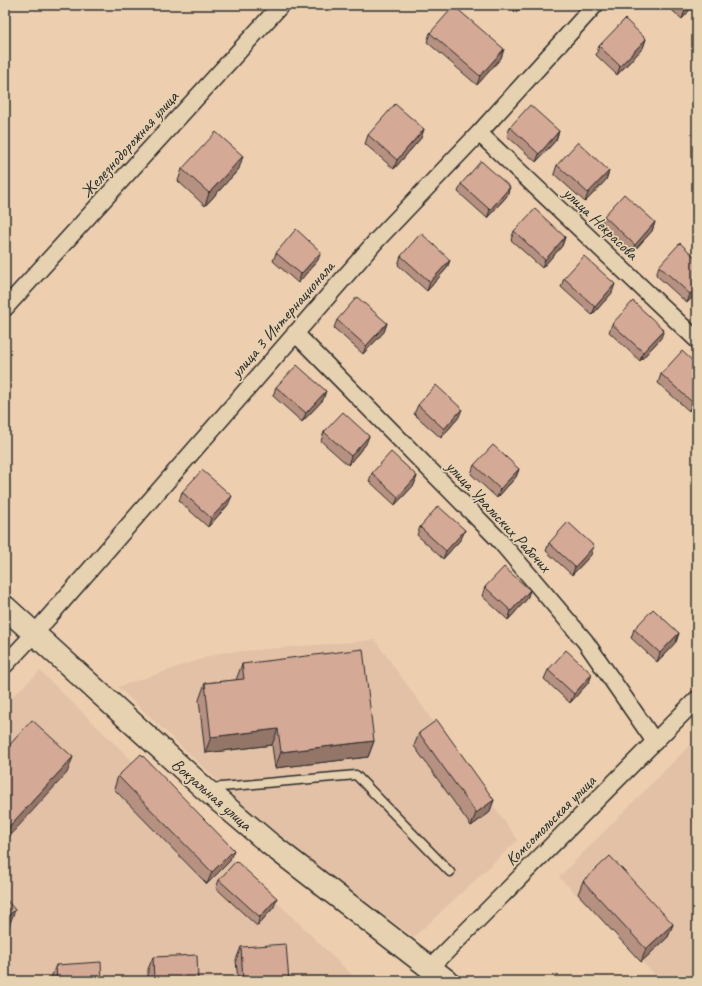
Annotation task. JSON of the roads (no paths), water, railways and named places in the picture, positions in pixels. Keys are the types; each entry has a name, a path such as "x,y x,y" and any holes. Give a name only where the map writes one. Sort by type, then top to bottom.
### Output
{"main road":[{"name":"Вокзальная улица","path":"5,607 205,789 270,844 447,981"}],"street":[{"name":"Железнодорожная улица","path":"5,308 281,5"},
{"name":"улица 3 Интернационала","path":"5,665 34,634 294,333 376,241 479,133 595,5"},
{"name":"улица Некрасова","path":"479,133 697,340"},
{"name":"улица Уральских Рабочих","path":"294,333 500,540 584,641 655,742"},
{"name":"Комсомольская улица","path":"430,968 697,699"}],"lane":[{"path":"205,789 356,775 450,872"}]}
